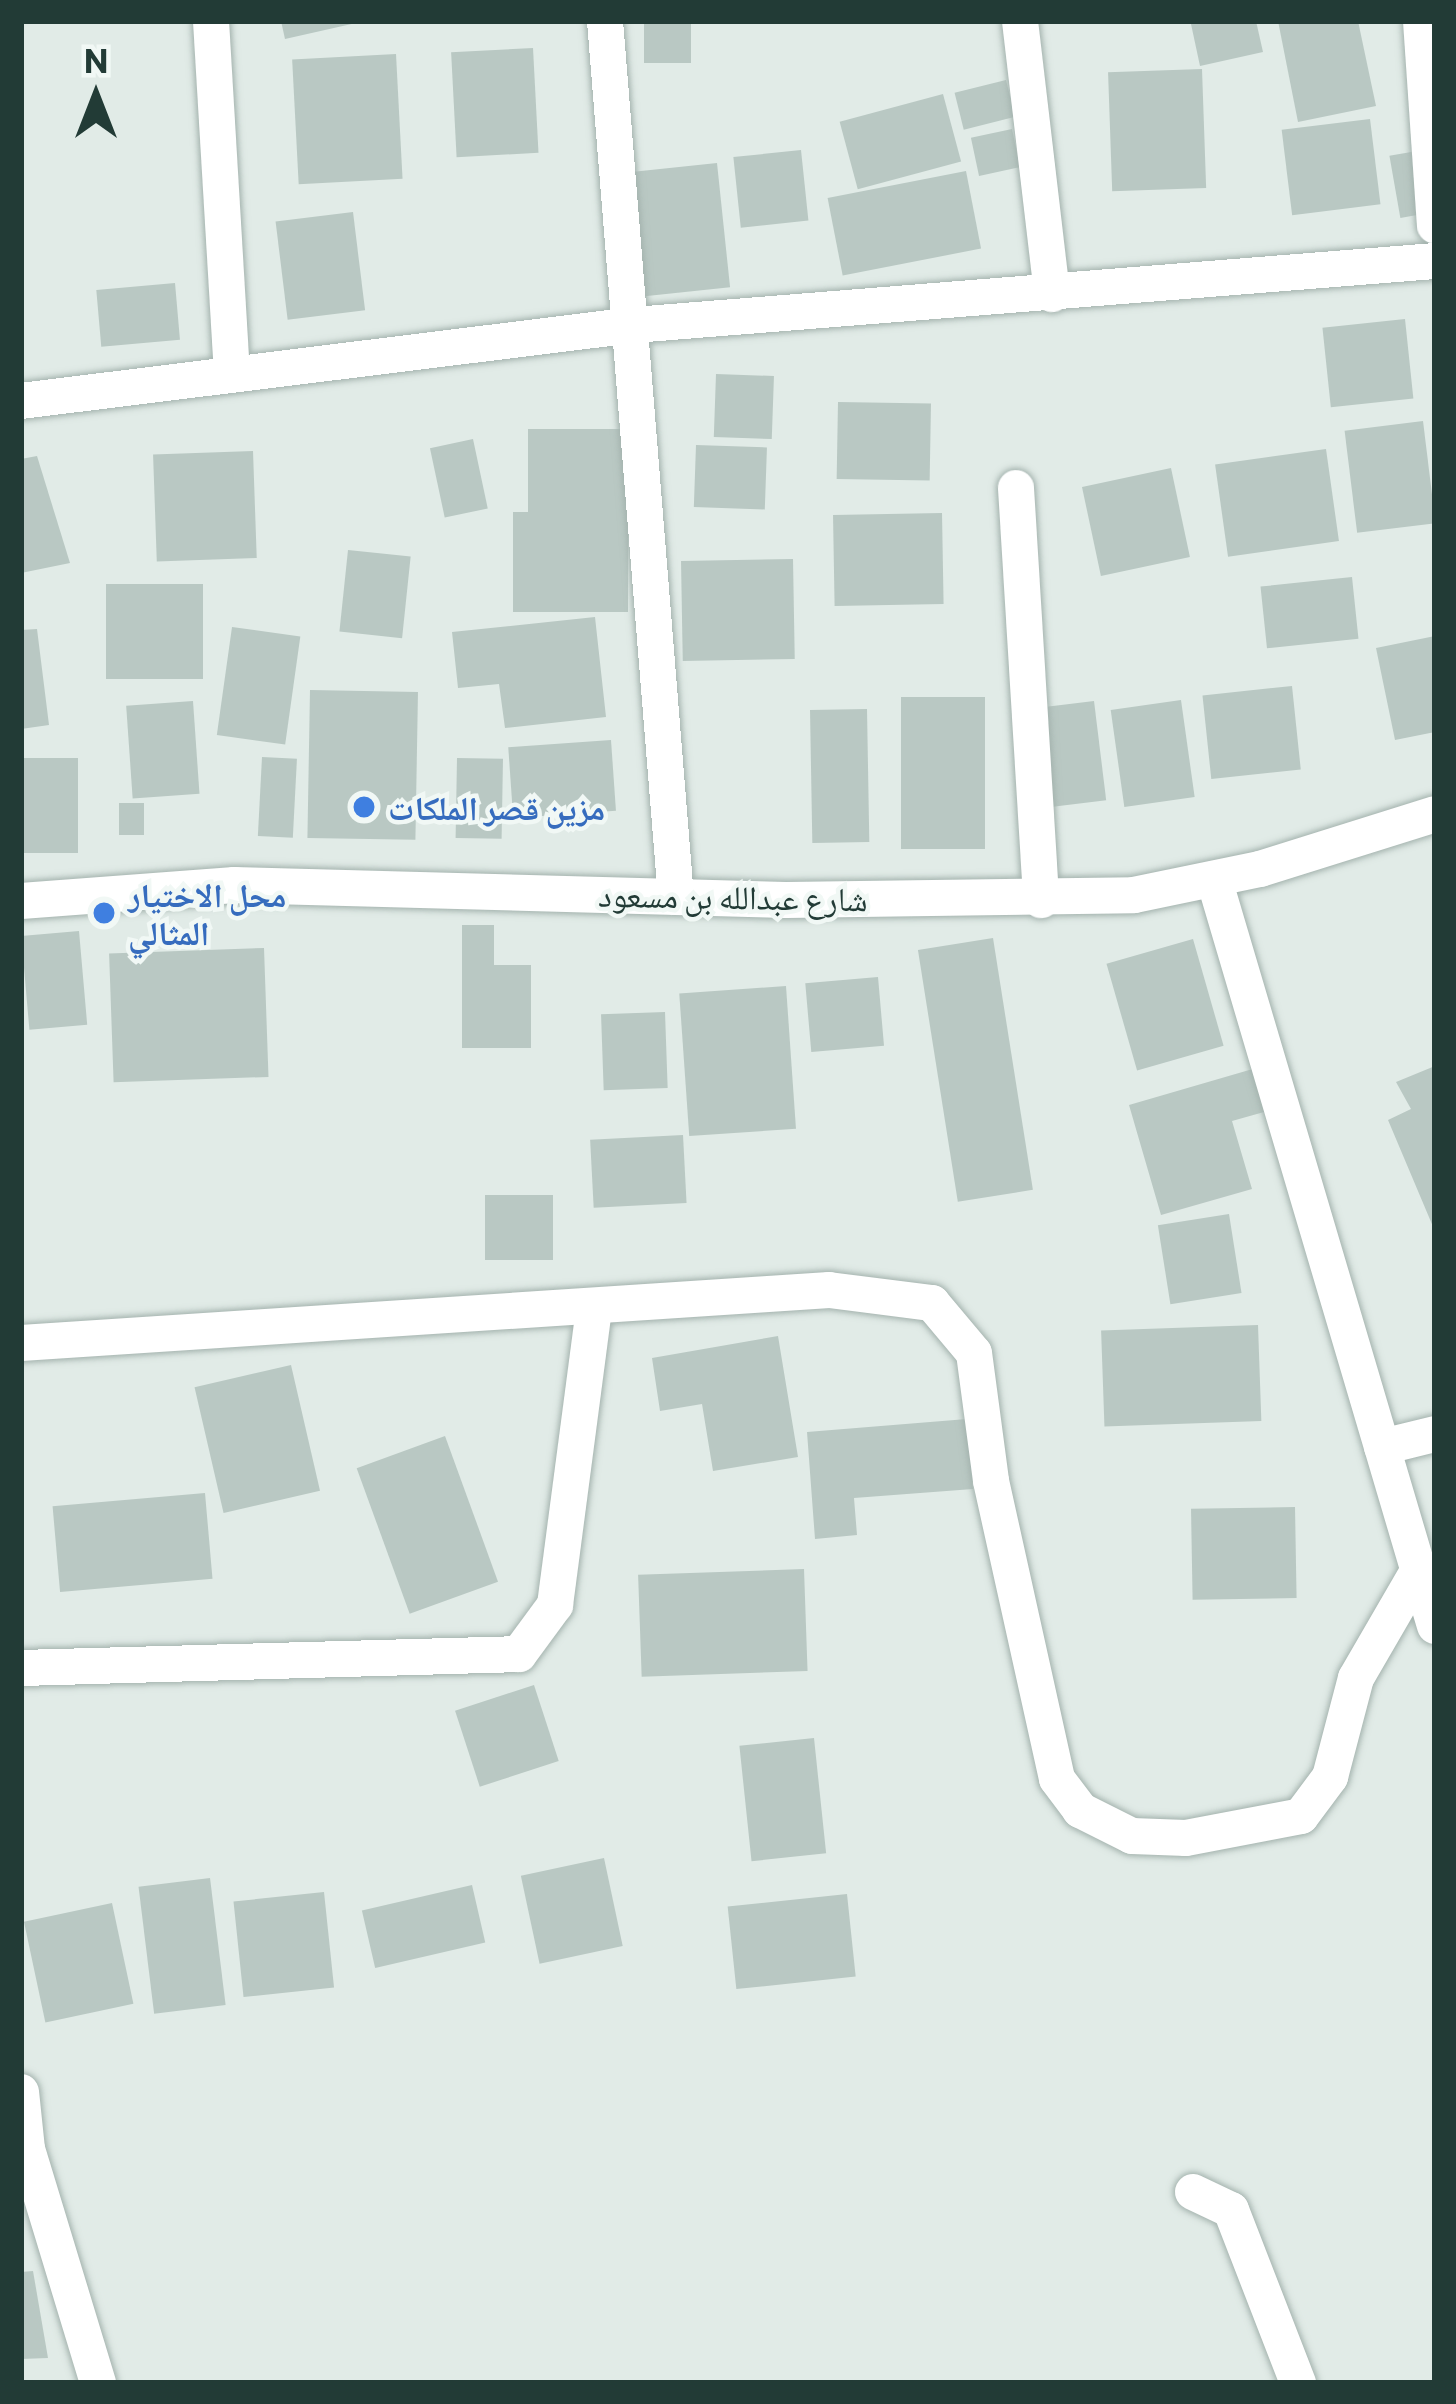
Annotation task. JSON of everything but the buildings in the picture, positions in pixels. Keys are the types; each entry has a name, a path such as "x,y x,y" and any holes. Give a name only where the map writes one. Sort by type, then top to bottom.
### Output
{"street":[{"path":"211,21 232,371"},
{"path":"605,21 634,326 676,897"},
{"path":"1020,21 1052,294"},
{"path":"1421,21 1435,226"},
{"path":"21,401 232,371 634,326 1435,261"},
{"path":"1016,488 1040,900"},
{"name":"شارع عبدالله بن مسعود","path":"21,902 234,885 676,897 1040,900 1214,879 1435,814"},
{"path":"1214,879 1435,1626"},
{"path":"21,1343 830,1290 932,1303 959,1325 974,1353 991,1481 1057,1779 1080,1810 1132,1836 1186,1838 1301,1816 1330,1777 1356,1678 1418,1570"},
{"path":"21,1668 519,1654 555,1605 594,1308"},
{"path":"1382,1447 1435,1434"},
{"path":"21,2092 27,2149 98,2383"},
{"path":"1193,2192 1232,2210 1298,2383"}],"place":[{"name":"مزين قصر الملكات","path":"364,807"},
{"name":"محل الاختيار المثالي","path":"104,913"}]}
